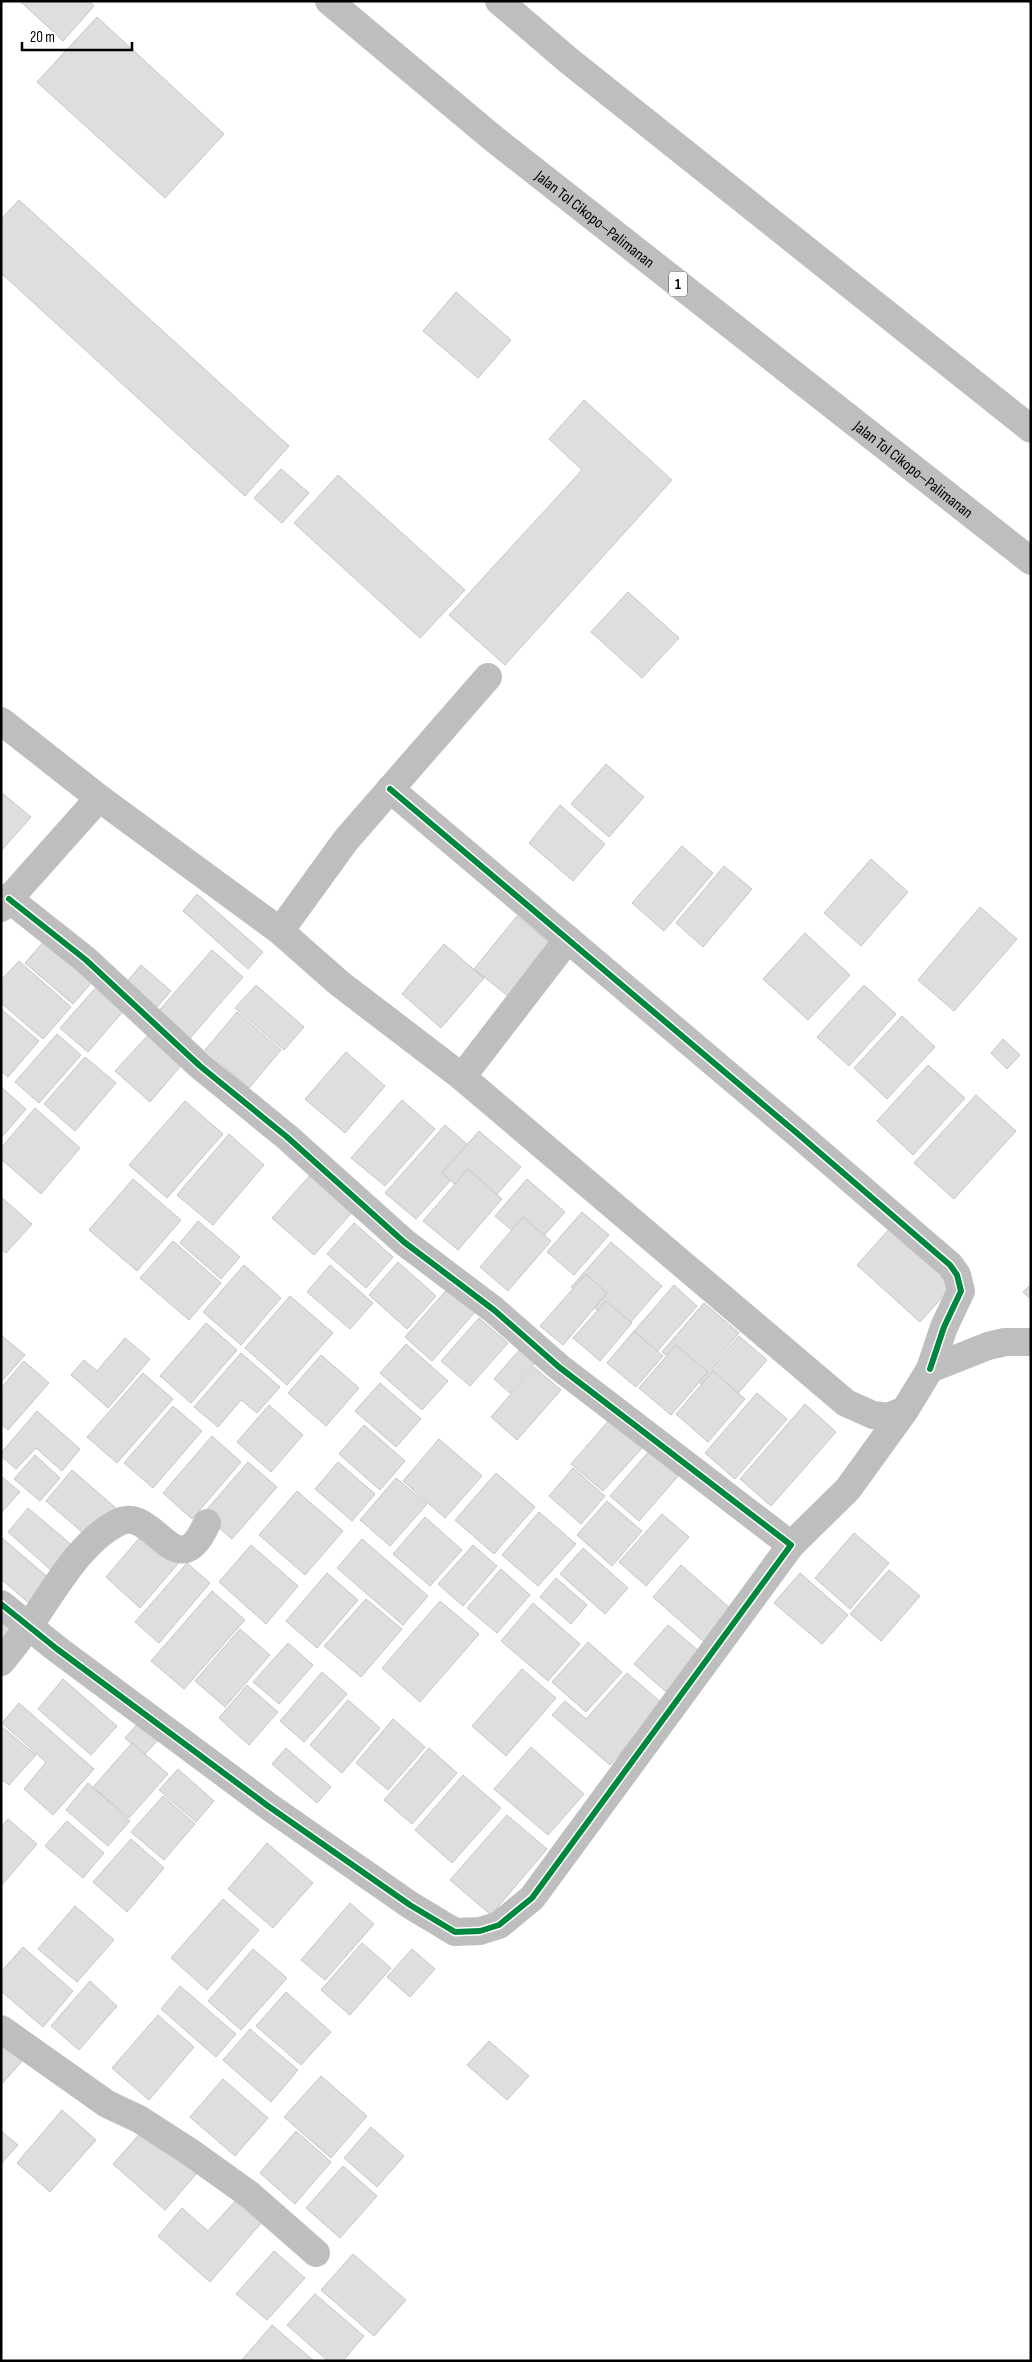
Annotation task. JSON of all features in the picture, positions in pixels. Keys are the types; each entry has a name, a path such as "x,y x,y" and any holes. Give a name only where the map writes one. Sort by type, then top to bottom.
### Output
{"main road":[{"name":"Jalan Tol Cikopo–Palimanan","path":"329,1 494,139 1031,561"},
{"path":"499,1 576,66 1031,429"},
{"path":"280,931 346,840 488,677"},
{"path":"1,721 99,798 280,931 339,983 462,1077 846,1404 873,1414 888,1417 905,1410"},
{"path":"1,1604 268,1806 410,1905 455,1932 480,1932 499,1925 532,1898 791,1545 848,1489 905,1410 930,1369 944,1327 961,1291 960,1282 954,1270 798,1134 390,789"},
{"path":"99,798 5,904 86,960 200,1066 287,1137 404,1242 494,1310 559,1367 791,1545"},
{"path":"462,1077 568,939"},
{"path":"930,1369 988,1346 1005,1342 1031,1342"},
{"path":"1,1662 29,1626 56,1586 105,1529 122,1520 139,1522 169,1544 179,1550 185,1550 199,1539 207,1523"},
{"path":"1,2029 107,2104 139,2119 190,2152 250,2195 316,2253"}],"building":[{"path":"20,1 89,1 94,6 63,41"},
{"path":"97,17 224,134 165,198 37,82"},
{"path":"19,200 289,446 245,496 1,273 1,219"},
{"path":"456,292 511,340 478,378 423,331"},
{"path":"584,400 672,480 505,665 449,615 582,470 549,439"},
{"path":"281,469 309,493 282,523 254,498"},
{"path":"338,475 465,590 420,638 294,523"},
{"path":"628,592 679,638 642,678 591,632"},
{"path":"606,764 644,797 609,837 571,804"},
{"path":"1,792 31,817 1,851"},
{"path":"560,805 605,844 573,881 529,843"},
{"path":"682,846 713,873 664,931 632,903"},
{"path":"871,859 908,892 861,946 824,913"},
{"path":"724,866 752,889 703,947 676,923"},
{"path":"197,894 263,952 248,969 183,911"},
{"path":"980,907 1017,939 954,1011 918,980"},
{"path":"517,916 550,943 508,996 474,969"},
{"path":"805,933 850,975 808,1020 763,979"},
{"path":"45,940 93,981 73,1004 25,963"},
{"path":"444,944 484,978 441,1028 402,994"},
{"path":"212,950 243,977 186,1043 155,1015"},
{"path":"19,961 71,1007 43,1039 1,1003 1,980"},
{"path":"141,965 171,991 150,1015 120,990"},
{"path":"99,984 126,1008 88,1052 60,1028"},
{"path":"256,985 304,1027 284,1050 235,1008"},
{"path":"864,985 896,1014 849,1066 817,1037"},
{"path":"1,1009 39,1041 8,1077 1,1071"},
{"path":"237,1012 281,1050 249,1088 205,1050"},
{"path":"902,1016 935,1047 887,1099 854,1068"},
{"path":"150,1033 184,1062 150,1102 115,1071"},
{"path":"57,1034 81,1055 39,1103 15,1082"},
{"path":"1003,1039 1020,1055 1007,1069 991,1053"},
{"path":"346,1052 385,1086 345,1133 305,1099"},
{"path":"85,1057 116,1083 75,1131 44,1104"},
{"path":"928,1065 965,1098 913,1155 877,1121"},
{"path":"1,1087 26,1109 1,1138"},
{"path":"976,1095 1016,1131 954,1199 914,1163"},
{"path":"402,1100 435,1129 385,1186 351,1158"},
{"path":"185,1101 223,1134 167,1198 129,1165"},
{"path":"35,1108 80,1148 41,1194 1,1159 1,1148"},
{"path":"445,1125 476,1152 416,1219 385,1193"},
{"path":"479,1131 521,1167 484,1209 442,1173"},
{"path":"229,1134 264,1165 213,1225 177,1195"},
{"path":"468,1169 502,1199 458,1250 423,1221"},
{"path":"313,1172 355,1209 314,1255 272,1218"},
{"path":"133,1179 181,1220 137,1271 89,1230"},
{"path":"527,1179 565,1212 533,1248 495,1216"},
{"path":"1,1197 32,1224 6,1253 1,1249"},
{"path":"582,1212 609,1235 574,1275 547,1252"},
{"path":"523,1217 551,1241 508,1291 480,1267"},
{"path":"198,1221 240,1257 221,1279 180,1243"},
{"path":"354,1223 393,1257 366,1288 327,1254"},
{"path":"892,1226 955,1283 920,1322 857,1265"},
{"path":"173,1241 221,1283 189,1320 140,1278"},
{"path":"611,1242 662,1286 622,1332 571,1287"},
{"path":"398,1262 436,1296 407,1329 369,1295"},
{"path":"244,1265 281,1298 241,1345 203,1312"},
{"path":"330,1265 373,1303 350,1329 307,1292"},
{"path":"586,1274 607,1293 563,1345 540,1326"},
{"path":"1031,1284 1031,1299 1023,1292"},
{"path":"1031,1284 1031,1299 1023,1292"},
{"path":"674,1285 697,1306 652,1357 629,1337"},
{"path":"449,1287 476,1311 432,1361 405,1337"},
{"path":"290,1296 333,1333 287,1385 245,1348"},
{"path":"606,1301 632,1323 600,1361 573,1338"},
{"path":"704,1303 739,1333 697,1382 662,1352"},
{"path":"479,1318 508,1343 470,1386 441,1361"},
{"path":"206,1323 237,1350 191,1403 160,1376"},
{"path":"634,1331 663,1356 636,1387 607,1363"},
{"path":"1,1335 25,1355 1,1382"},
{"path":"739,1336 767,1360 727,1406 699,1382"},
{"path":"125,1338 150,1359 108,1408 71,1375 84,1360 97,1371"},
{"path":"406,1344 448,1381 422,1410 380,1373"},
{"path":"676,1345 708,1372 671,1415 639,1388"},
{"path":"520,1349 536,1362 510,1393 494,1379"},
{"path":"241,1353 280,1387 257,1413 241,1400 218,1427 194,1407"},
{"path":"321,1355 359,1388 326,1426 288,1393"},
{"path":"24,1361 49,1383 8,1430 1,1424 1,1388"},
{"path":"534,1367 561,1390 517,1440 491,1417"},
{"path":"713,1371 745,1399 708,1442 676,1414"},
{"path":"143,1373 173,1399 117,1463 87,1437"},
{"path":"380,1383 421,1419 396,1447 355,1411"},
{"path":"757,1393 787,1419 735,1479 705,1453"},
{"path":"805,1404 836,1432 771,1506 740,1479"},
{"path":"269,1405 303,1435 271,1472 237,1442"},
{"path":"173,1406 202,1431 153,1488 124,1463"},
{"path":"37,1411 80,1449 62,1471 36,1448 16,1469 1,1456 1,1453"},
{"path":"610,1419 643,1447 603,1491 571,1464"},
{"path":"364,1425 405,1461 380,1490 339,1454"},
{"path":"212,1436 241,1462 192,1519 163,1493"},
{"path":"439,1439 482,1476 445,1518 403,1481"},
{"path":"650,1450 679,1475 639,1521 610,1496"},
{"path":"35,1455 60,1478 40,1501 14,1479"},
{"path":"248,1462 277,1487 232,1539 203,1514"},
{"path":"338,1462 375,1494 352,1521 315,1489"},
{"path":"573,1468 605,1496 581,1524 549,1496"},
{"path":"72,1470 117,1509 90,1539 46,1501"},
{"path":"496,1473 535,1507 494,1554 455,1520"},
{"path":"1,1476 20,1492 1,1513"},
{"path":"396,1478 427,1504 390,1546 360,1520"},
{"path":"297,1491 343,1531 305,1575 259,1535"},
{"path":"607,1501 642,1531 612,1566 577,1535"},
{"path":"28,1508 73,1546 52,1571 8,1532"},
{"path":"539,1512 576,1544 538,1586 502,1555"},
{"path":"662,1514 689,1537 646,1586 619,1562"},
{"path":"425,1517 462,1550 430,1586 393,1554"},
{"path":"147,1529 182,1559 140,1608 106,1577"},
{"path":"854,1533 889,1563 850,1609 815,1578"},
{"path":"1,1537 51,1580 30,1604 1,1579"},
{"path":"362,1539 428,1596 403,1625 337,1568"},
{"path":"251,1545 298,1586 266,1624 219,1582"},
{"path":"473,1545 497,1566 463,1606 438,1584"},
{"path":"583,1548 628,1588 605,1614 560,1574"},
{"path":"187,1563 210,1583 159,1643 135,1622"},
{"path":"681,1565 739,1616 711,1648 653,1597"},
{"path":"501,1569 530,1595 497,1633 467,1608"},
{"path":"889,1570 920,1596 881,1641 850,1614"},
{"path":"327,1573 358,1600 317,1648 286,1621"},
{"path":"800,1573 848,1615 822,1644 774,1603"},
{"path":"556,1578 587,1605 571,1624 540,1597"},
{"path":"212,1591 245,1620 184,1689 151,1661"},
{"path":"366,1599 402,1629 361,1677 324,1646"},
{"path":"440,1601 479,1634 420,1702 382,1668"},
{"path":"533,1603 580,1644 548,1681 501,1641"},
{"path":"1,1622 12,1631 1,1644"},
{"path":"668,1625 706,1657 671,1696 634,1664"},
{"path":"240,1629 270,1655 225,1707 195,1681"},
{"path":"588,1642 622,1672 586,1712 552,1682"},
{"path":"288,1643 313,1665 279,1704 253,1682"},
{"path":"522,1669 556,1698 506,1756 472,1726"},
{"path":"322,1672 347,1694 304,1742 280,1721"},
{"path":"627,1673 663,1704 610,1765 552,1715 565,1701 586,1719"},
{"path":"63,1679 117,1726 91,1755 38,1709"},
{"path":"247,1685 278,1712 249,1745 219,1718"},
{"path":"348,1700 380,1728 342,1773 310,1745"},
{"path":"19,1703 94,1769 53,1815 24,1789 46,1762 2,1723"},
{"path":"393,1719 425,1747 388,1790 356,1763"},
{"path":"141,1720 161,1737 144,1755 125,1738"},
{"path":"1,1726 36,1755 9,1785 1,1779"},
{"path":"132,1743 168,1774 129,1818 93,1787"},
{"path":"531,1747 584,1794 548,1835 494,1789"},
{"path":"286,1748 331,1787 317,1803 272,1764"},
{"path":"429,1748 457,1773 412,1824 384,1800"},
{"path":"178,1769 214,1801 196,1822 159,1790"},
{"path":"463,1775 501,1808 452,1863 415,1830"},
{"path":"88,1783 130,1821 108,1846 66,1810"},
{"path":"163,1796 195,1824 164,1860 131,1832"},
{"path":"507,1815 547,1849 491,1915 450,1880"},
{"path":"8,1819 37,1844 1,1886 1,1827"},
{"path":"67,1821 104,1853 83,1878 45,1846"},
{"path":"131,1839 164,1868 127,1912 93,1882"},
{"path":"267,1843 313,1883 273,1928 228,1889"},
{"path":"223,1899 259,1930 207,1990 171,1958"},
{"path":"350,1903 374,1924 325,1980 301,1960"},
{"path":"75,1906 114,1940 77,1982 38,1949"},
{"path":"362,1943 391,1968 350,2015 321,1990"},
{"path":"23,1947 73,1991 43,2027 1,1991 1,1972"},
{"path":"253,1949 287,1978 241,2030 208,2001"},
{"path":"412,1949 435,1969 410,1997 387,1977"},
{"path":"90,1981 117,2006 79,2050 51,2026"},
{"path":"180,1986 236,2034 216,2057 161,2009"},
{"path":"286,1992 331,2032 301,2065 256,2026"},
{"path":"158,2015 194,2047 149,2100 112,2068"},
{"path":"250,2029 298,2070 271,2102 223,2060"},
{"path":"489,2041 529,2076 507,2100 467,2065"},
{"path":"1,2042 23,2060 1,2085"},
{"path":"321,2076 367,2116 331,2158 284,2117"},
{"path":"223,2079 268,2118 235,2156 190,2117"},
{"path":"62,2110 96,2140 50,2192 17,2163"},
{"path":"146,2127 198,2172 165,2210 113,2164"},
{"path":"371,2127 404,2156 377,2187 344,2158"},
{"path":"1,2131 18,2145 1,2164"},
{"path":"296,2131 331,2162 295,2204 260,2173"},
{"path":"343,2166 377,2196 340,2238 306,2208"},
{"path":"237,2199 263,2221 210,2282 158,2236 182,2208 208,2231"},
{"path":"274,2251 305,2278 267,2320 236,2294"},
{"path":"353,2254 406,2300 374,2336 321,2290"},
{"path":"315,2294 364,2336 343,2361 328,2361 287,2325"},
{"path":"272,2325 314,2361 241,2361"}],"cycle path":[{"path":"390,789 950,1265 957,1275 961,1291 944,1327 930,1369"},
{"path":"1,1604 57,1649 268,1806 410,1905 455,1932 480,1931 499,1925 532,1898 791,1545 559,1367 494,1310 404,1242 287,1137 200,1066 86,960 9,899"}]}
